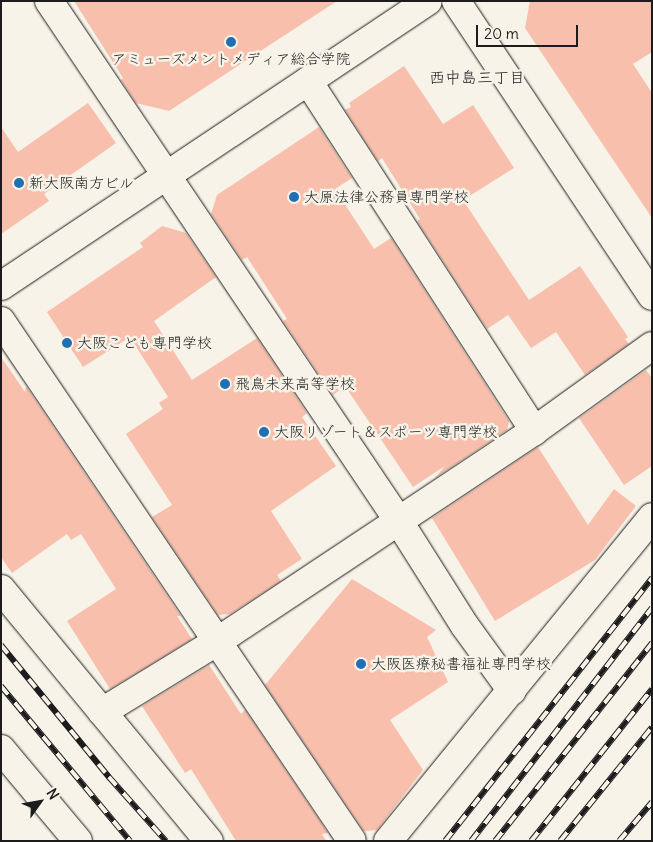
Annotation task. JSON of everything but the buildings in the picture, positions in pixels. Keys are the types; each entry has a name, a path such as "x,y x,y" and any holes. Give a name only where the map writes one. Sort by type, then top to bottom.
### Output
{"street":[{"path":"49,1 398,520 466,626 512,691"},
{"path":"1,286 428,1"},
{"path":"456,1 652,296"},
{"path":"308,81 534,431"},
{"path":"1,321 352,841"},
{"path":"102,712 218,641 534,431 652,346"},
{"path":"388,841 652,517"},
{"path":"1,589 209,841"},
{"path":"1,749 9,776 78,841"}],"railway":[{"path":"445,841 652,578"},
{"path":"471,841 652,608"},
{"path":"495,841 652,643"},
{"path":"1,645 109,777 166,841"},
{"path":"1,686 130,841"},
{"path":"531,841 652,689"},
{"path":"560,841 652,727"},
{"path":"619,841 652,802"}],"place":[{"name":"アミューズメントメディア総合学院","path":"231,42"},
{"name":"新大阪南方ビル","path":"19,183"},
{"name":"大原法律公務員専門学校","path":"294,197"},
{"name":"大阪こども専門学校","path":"67,343"},
{"name":"飛鳥未来高等学校","path":"225,384"},
{"name":"大阪リゾート＆スポーツ専門学校","path":"264,432"},
{"name":"大阪医療秘書福祉専門学校","path":"361,664"}],"district":[{"name":"西中島三丁目","path":"477,77"}]}
